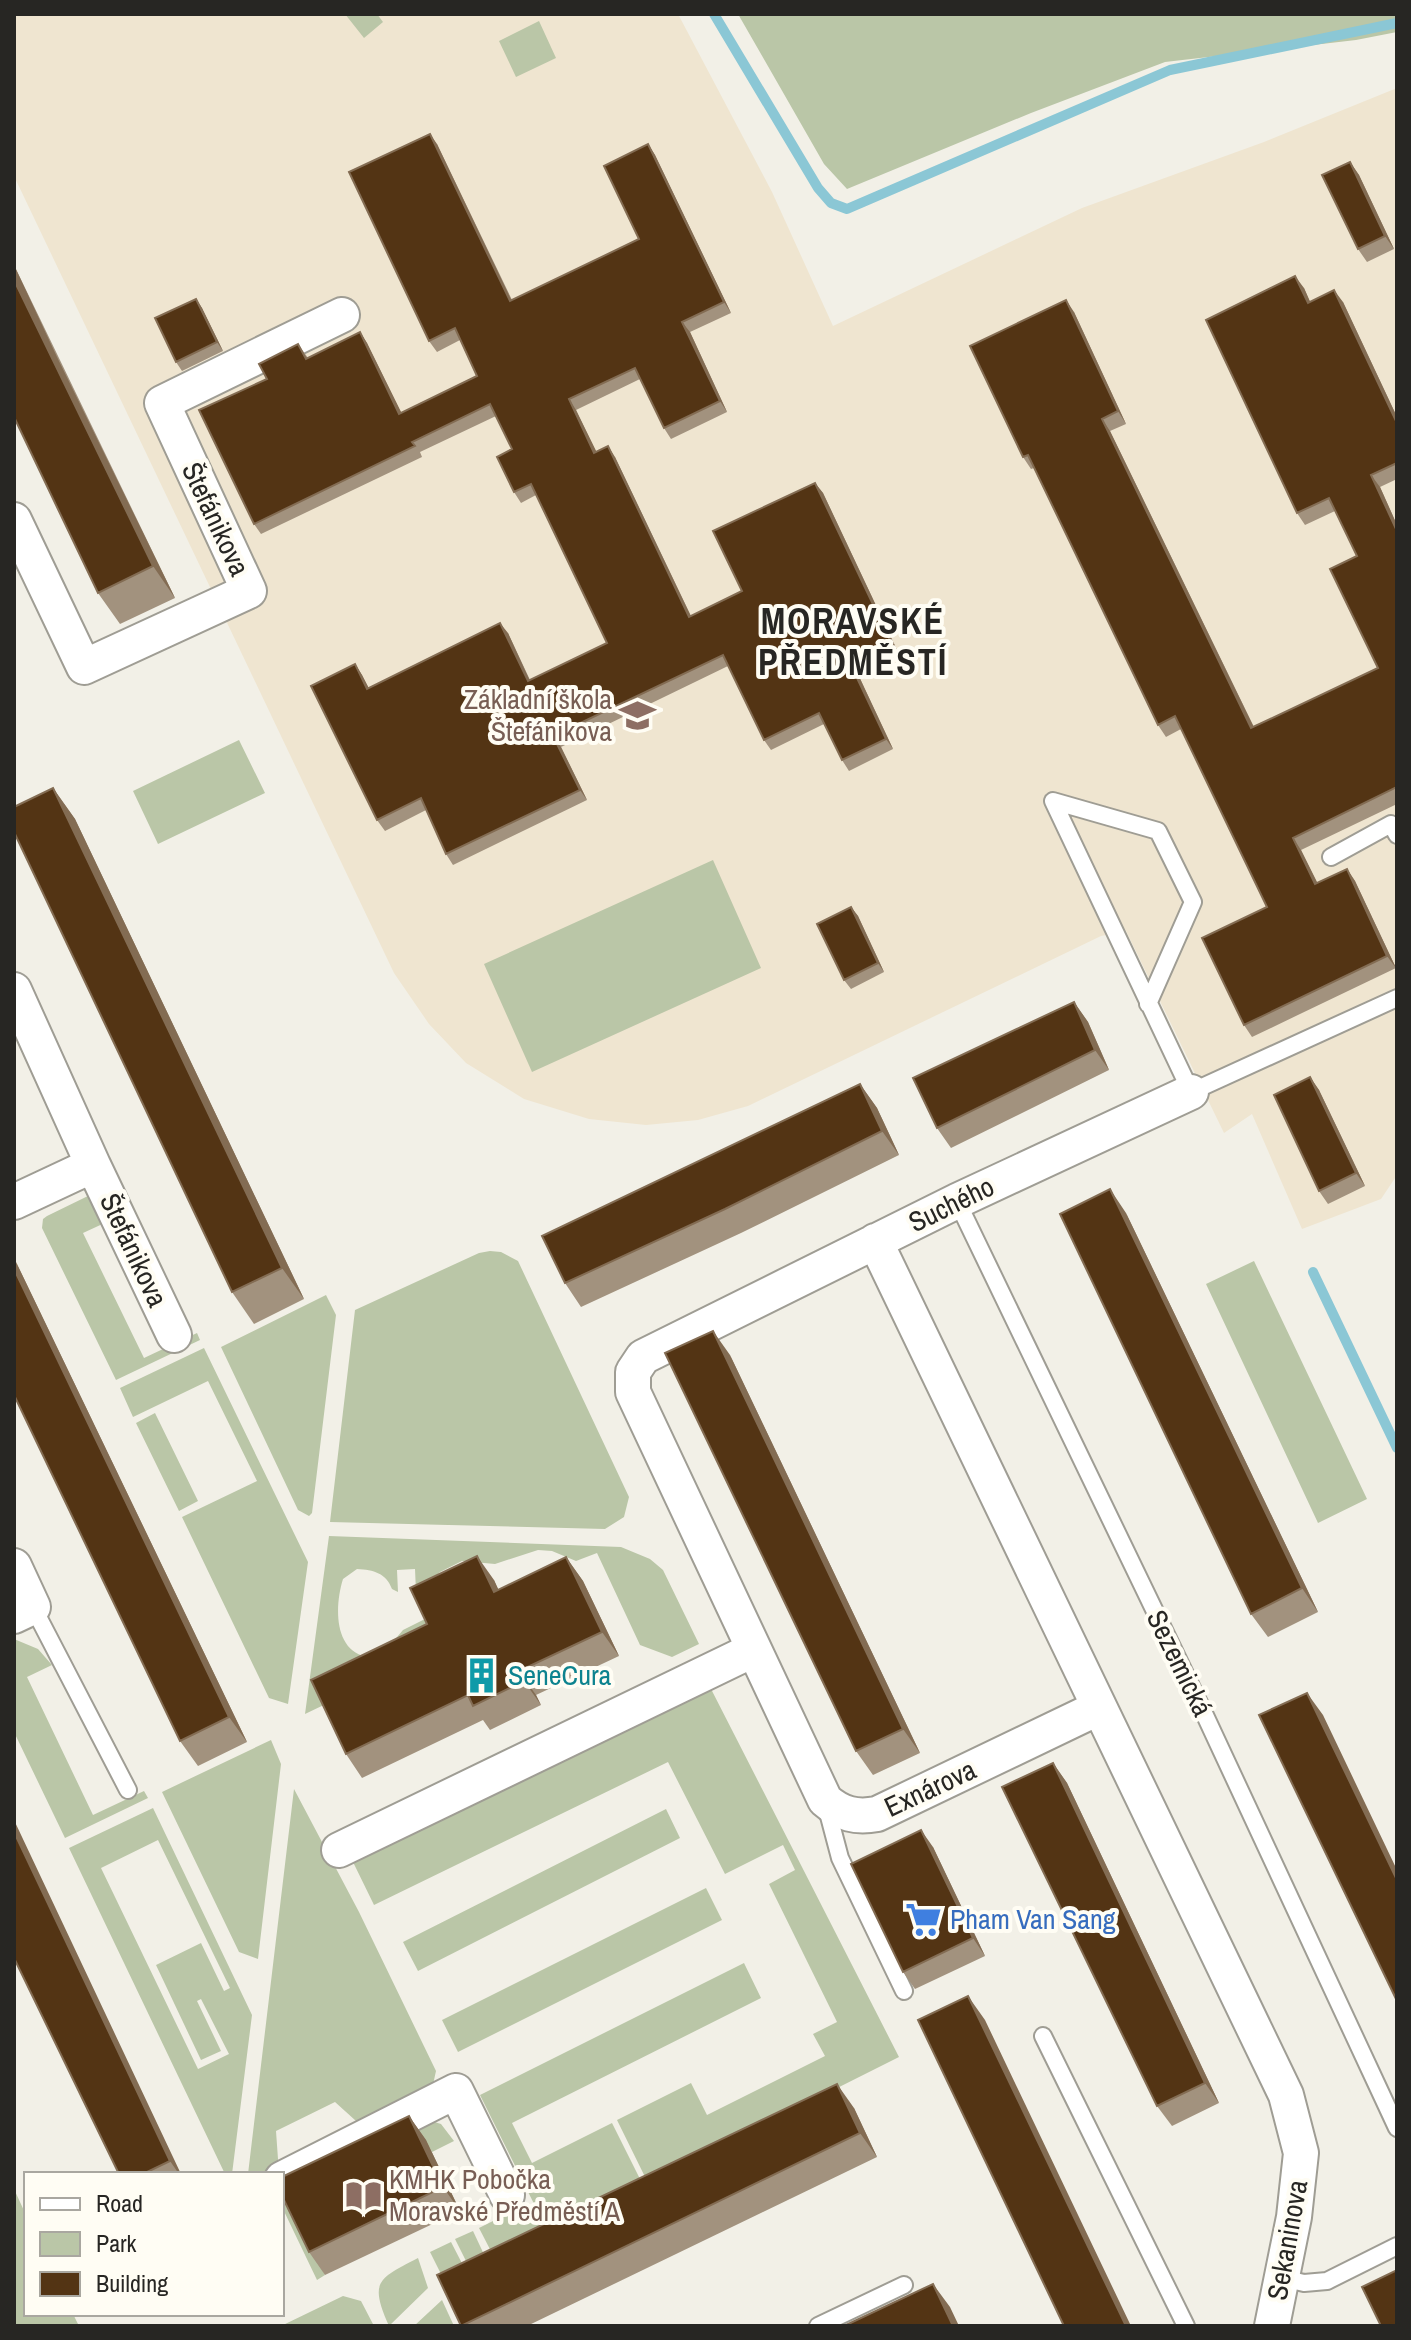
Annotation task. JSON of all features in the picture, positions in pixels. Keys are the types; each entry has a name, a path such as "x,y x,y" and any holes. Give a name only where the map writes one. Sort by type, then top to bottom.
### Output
{"street":[{"name":"Štefánikova","path":"14,520 84,667 249,591 162,403 342,315"},
{"name":"Štefánikova","path":"14,990 174,1335"},
{"name":"Suchého","path":"753,1650 633,1392 633,1372 643,1357 957,1201 1191,1092"},
{"name":"Štefánikova","path":"15,1199 93,1165"},
{"path":"875,1241 1098,1708"},
{"path":"14,1566 24,1611"},
{"path":"339,1850 753,1650 825,1800"},
{"name":"Exnárova","path":"825,1800 836,1810 850,1815 863,1817 877,1814 1098,1708"},
{"name":"Sekaninova","path":"1098,1708 1286,2095 1301,2153 1294,2217 1272,2326"},
{"path":"284,2178 456,2091 507,2195"}],"lane":[{"path":"1148,1004 1193,902 1158,831 1053,801 1148,1004 1191,1092 1397,998"},
{"path":"1331,857 1391,824 1397,835"},
{"name":"Sezemická","path":"957,1201 1203,1711 1397,2128"},
{"path":"24,1611 128,1790"},
{"path":"825,1800 840,1858 904,1991"},
{"path":"1043,2036 1186,2326"},
{"path":"1282,2278 1304,2283 1327,2281 1397,2246"},
{"path":"818,2326 904,2285"}],"shaded area":[{"name":"Základní škola Štefánikova","path":"14,14 678,14 772,192 833,326 1082,208 1264,142 1397,88 1397,1175 1381,1199 1302,1229 1252,1114 1224,1133 1126,931 1101,936 748,1106 698,1120 646,1125 589,1119 524,1099 466,1063 429,1024 394,973 14,176"}],"green space":[{"path":"345,14 377,14 383,22 364,38"},
{"path":"738,14 1397,14 1397,32 1356,40 1165,62 847,189 824,164"},
{"path":"539,21 556,58 516,77 499,41"},
{"path":"239,740 265,793 158,844 133,791"},
{"path":"713,860 761,968 532,1072 484,964"},
{"path":"90,1195 109,1221 83,1233 144,1358 197,1333 200,1340 116,1380 42,1228 43,1219 47,1216"},
{"path":"501,1252 518,1261 629,1497 624,1517 605,1529 330,1522 355,1310 479,1253"},
{"path":"1254,1261 1367,1499 1318,1523 1206,1284"},
{"path":"326,1295 336,1315 312,1513 309,1516 298,1510 221,1347"},
{"path":"204,1348 308,1562 288,1704 269,1698 182,1517 257,1481 208,1381 133,1417 120,1388"},
{"path":"155,1413 198,1501 179,1511 136,1423"},
{"path":"329,1536 621,1547 650,1559 663,1570 699,1644 672,1657 640,1645 597,1553 576,1561 552,1551 538,1550 495,1564 462,1561 440,1572 416,1592 415,1569 397,1570 398,1592 379,1573 357,1569 343,1579 339,1601 339,1625 347,1645 366,1657 386,1650 403,1630 429,1617 443,1648 305,1714"},
{"path":"14,1639 38,1649 52,1665 27,1677 93,1815 144,1791 148,1798 65,1838 14,1732"},
{"path":"710,1687 899,2057 648,2183 617,2120 691,2083 707,2115 825,2056 813,2034 837,2022 769,1884 795,1870 783,1845 725,1874 668,1762 374,1905 353,1862"},
{"path":"271,1740 281,1764 258,1959 239,1952 162,1792"},
{"path":"294,1789 359,1912 436,2071 430,2098 366,2130 335,2102 276,2131 279,2172 248,2172"},
{"path":"153,1808 252,2015 232,2172 224,2172 69,1848","holes":["158,1840 230,1988 224,1991 201,1943 156,1965 201,2060 221,2051 197,2001 201,1999 229,2054 198,2069 101,1868"]},
{"path":"666,1809 680,1838 418,1971 403,1942"},
{"path":"706,1888 722,1920 458,2052 442,2020"},
{"path":"744,1963 761,1998 512,2123 532,2163 612,2123 643,2185 548,2232 480,2095"},
{"path":"428,2120 441,2124 454,2141 432,2152 425,2140 373,2165"},
{"path":"14,2189 24,2211 24,2316 74,2316 79,2326 14,2326"},
{"path":"284,2194 325,2275 317,2280 284,2211"},
{"path":"529,2203 544,2235 495,2259 479,2228"},
{"path":"473,2231 488,2263 471,2271 455,2239"},
{"path":"451,2242 467,2273 446,2284 430,2252"},
{"path":"418,2258 428,2288 389,2326 379,2299 381,2283 394,2271"},
{"path":"343,2296 361,2301 374,2326 281,2326"},
{"path":"442,2300 454,2326 414,2326"}],"building":[{"path":"430,134 510,301 639,239 604,166 648,144 724,302 682,322 720,401 664,428 635,368 569,399 594,453 608,446 689,617 742,591 713,531 815,483 890,640 848,659 886,739 842,760 819,713 764,740 723,655 553,736 580,790 446,854 421,798 377,820 311,686 355,664 367,689 500,623 528,681 607,643 531,484 514,492 497,457 512,449 490,404 412,442 415,446 254,524 199,410 267,379 259,364 298,344 306,359 360,332 399,414 477,376 455,328 429,341 349,172"},
{"path":"1350,162 1385,236 1358,249 1322,175"},
{"path":"1295,276 1308,303 1334,290 1397,423 1397,463 1371,475 1397,531 1397,787 1293,838 1315,884 1347,869 1387,956 1244,1025 1202,938 1267,907 1175,716 1158,725 1028,455 1023,457 970,346 1066,300 1118,411 1102,419 1251,728 1378,668 1330,569 1357,556 1329,498 1297,513 1206,320"},
{"path":"14,280 153,566 98,593 14,417"},
{"path":"196,299 217,342 176,362 155,318"},
{"path":"53,788 282,1268 232,1292 14,832 14,807"},
{"path":"851,907 878,963 844,980 817,924"},
{"path":"1074,1002 1095,1050 937,1128 913,1078"},
{"path":"1310,1077 1356,1173 1319,1191 1274,1095"},
{"path":"860,1084 882,1131 725,1209 565,1283 542,1236"},
{"path":"1110,1189 1302,1588 1251,1614 1060,1214"},
{"path":"14,1269 229,1717 180,1741 14,1395"},
{"path":"713,1331 903,1729 856,1751 665,1353"},
{"name":"SeneCura","path":"477,1556 494,1592 566,1557 602,1632 519,1671 524,1681 473,1706 468,1695 346,1754 311,1680 427,1624 410,1588"},
{"path":"1307,1693 1397,1880 1397,2001 1259,1715"},
{"path":"1053,1763 1205,2083 1157,2106 1002,1787"},
{"name":"Pham Van Sang","path":"921,1830 973,1938 903,1972 851,1864"},
{"path":"14,1832 170,2161 147,2172 118,2172 14,1958"},
{"path":"968,1996 1126,2326 1064,2326 918,2020"},
{"path":"837,2084 860,2133 461,2326 437,2275"},
{"path":"409,2116 443,2187 309,2252 284,2200 284,2176"},
{"path":"1397,2270 1397,2326 1381,2326 1362,2287"},
{"path":"933,2284 953,2326 844,2326"}],"waterway":[{"path":"714,14 818,188 831,203 847,209 1170,70 1397,23"},
{"path":"1313,1272 1397,1448"}],"place":[{"name":"Základní škola Štefánikova","path":"638,715"},
{"name":"SeneCura","path":"482,1675"},
{"name":"Pham Van Sang","path":"924,1919"},
{"name":"KMHK Pobočka Moravské Předměstí A","path":"363,2195"}],"district":[{"name":"MORAVSKÉ PŘEDMĚSTÍ","path":"853,642"}]}
